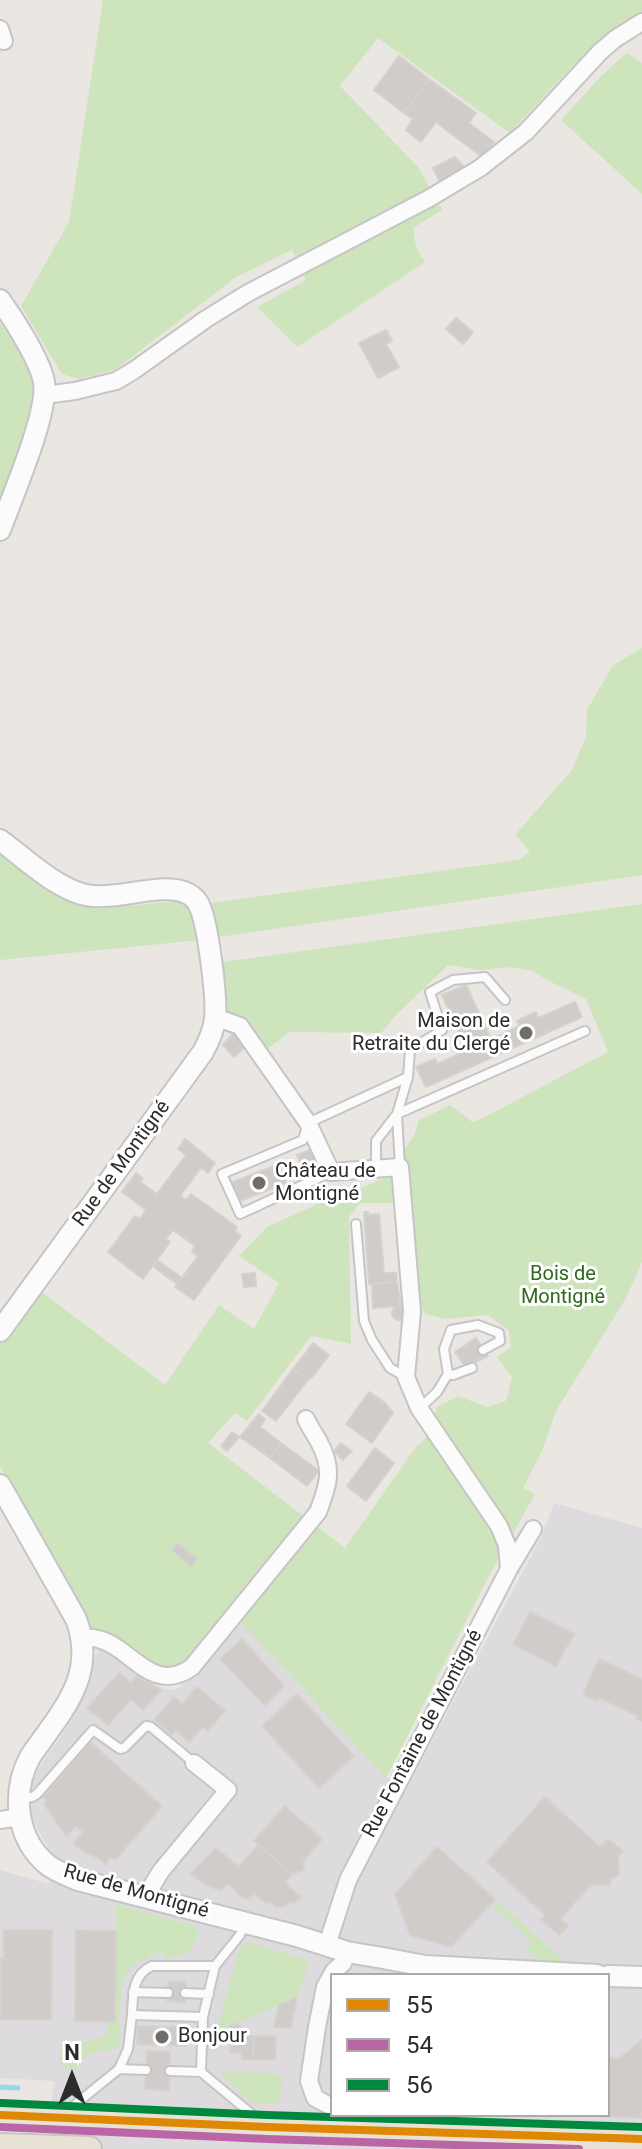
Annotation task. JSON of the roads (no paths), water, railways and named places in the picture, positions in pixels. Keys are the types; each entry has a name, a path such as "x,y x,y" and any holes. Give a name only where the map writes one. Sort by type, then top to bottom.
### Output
{"main road":[{"path":"0,2115 642,2139"},
{"path":"0,2146 89,2149"}],"street":[{"path":"45,395 116,381 248,293 428,199 480,168 526,132 600,52 642,22"},
{"path":"0,300 36,362 43,378 45,395 0,530"},
{"name":"Rue de Montigné","path":"0,840 60,884 79,893 93,896 176,890 192,897 204,918 215,1017 203,1052 0,1331"},
{"path":"215,1017 240,1026 308,1123 331,1172 400,1167 412,1311 406,1377 419,1408 499,1526 507,1545 509,1569"},
{"path":"83,1638 97,1638 110,1643 156,1675 172,1676 192,1667 318,1512 329,1485 328,1471 319,1442 306,1419"},
{"path":"0,1485 72,1610 83,1638 83,1662 77,1686 24,1767 13,1812"},
{"name":"Rue Fontaine de Montigné","path":"334,1973 343,1963 337,1948 348,1880 509,1569 533,1529"},
{"path":"148,1899 161,1871 228,1790 194,1763"},
{"name":"Rue de Montigné","path":"13,1812 32,1847 49,1866 78,1880 337,1948 425,1966 559,1973"},
{"path":"610,1976 642,1977"},
{"name":"Rue Fontaine de Montigné","path":"330,1977 325,1987 309,2081 315,2098 330,2106"},
{"path":"388,2117 414,2132"}],"lane":[{"path":"400,1167 397,1114 408,1077 410,1050 442,1030 430,992 453,980 485,977 505,1000"},
{"path":"376,1170 376,1141 397,1114 585,1031"},
{"path":"331,1172 240,1214 222,1174 303,1140 308,1123 408,1077"},
{"path":"356,1224 364,1321 390,1368 406,1377"},
{"path":"419,1408 437,1392 448,1374 444,1349 451,1330 478,1325 499,1333 500,1341 483,1350"},
{"path":"448,1374 472,1368"},
{"path":"13,1812 26,1799 37,1794 93,1730 120,1749 146,1726 151,1727 194,1763"},
{"path":"201,2072 203,2017 215,1966 240,1935 245,1923"},
{"path":"58,2118 119,2069 128,2049 134,1986 143,1970 152,1966 215,1966"},
{"path":"133,1992 168,1993"},
{"path":"185,1993 209,1994"},
{"path":"132,2015 203,2017"},
{"path":"119,2069 146,2070"},
{"path":"170,2071 201,2072 267,2127"}],"waterway":[{"path":"0,2087 18,2088"}],"place":[{"name":"Maison de Retraite du Clergé","path":"526,1033"},
{"name":"Château de Montigné","path":"259,1183"},
{"name":"Bonjour","path":"162,2037"}],"park label":[{"name":"Bois de Montigné","path":"563,1286"}]}
